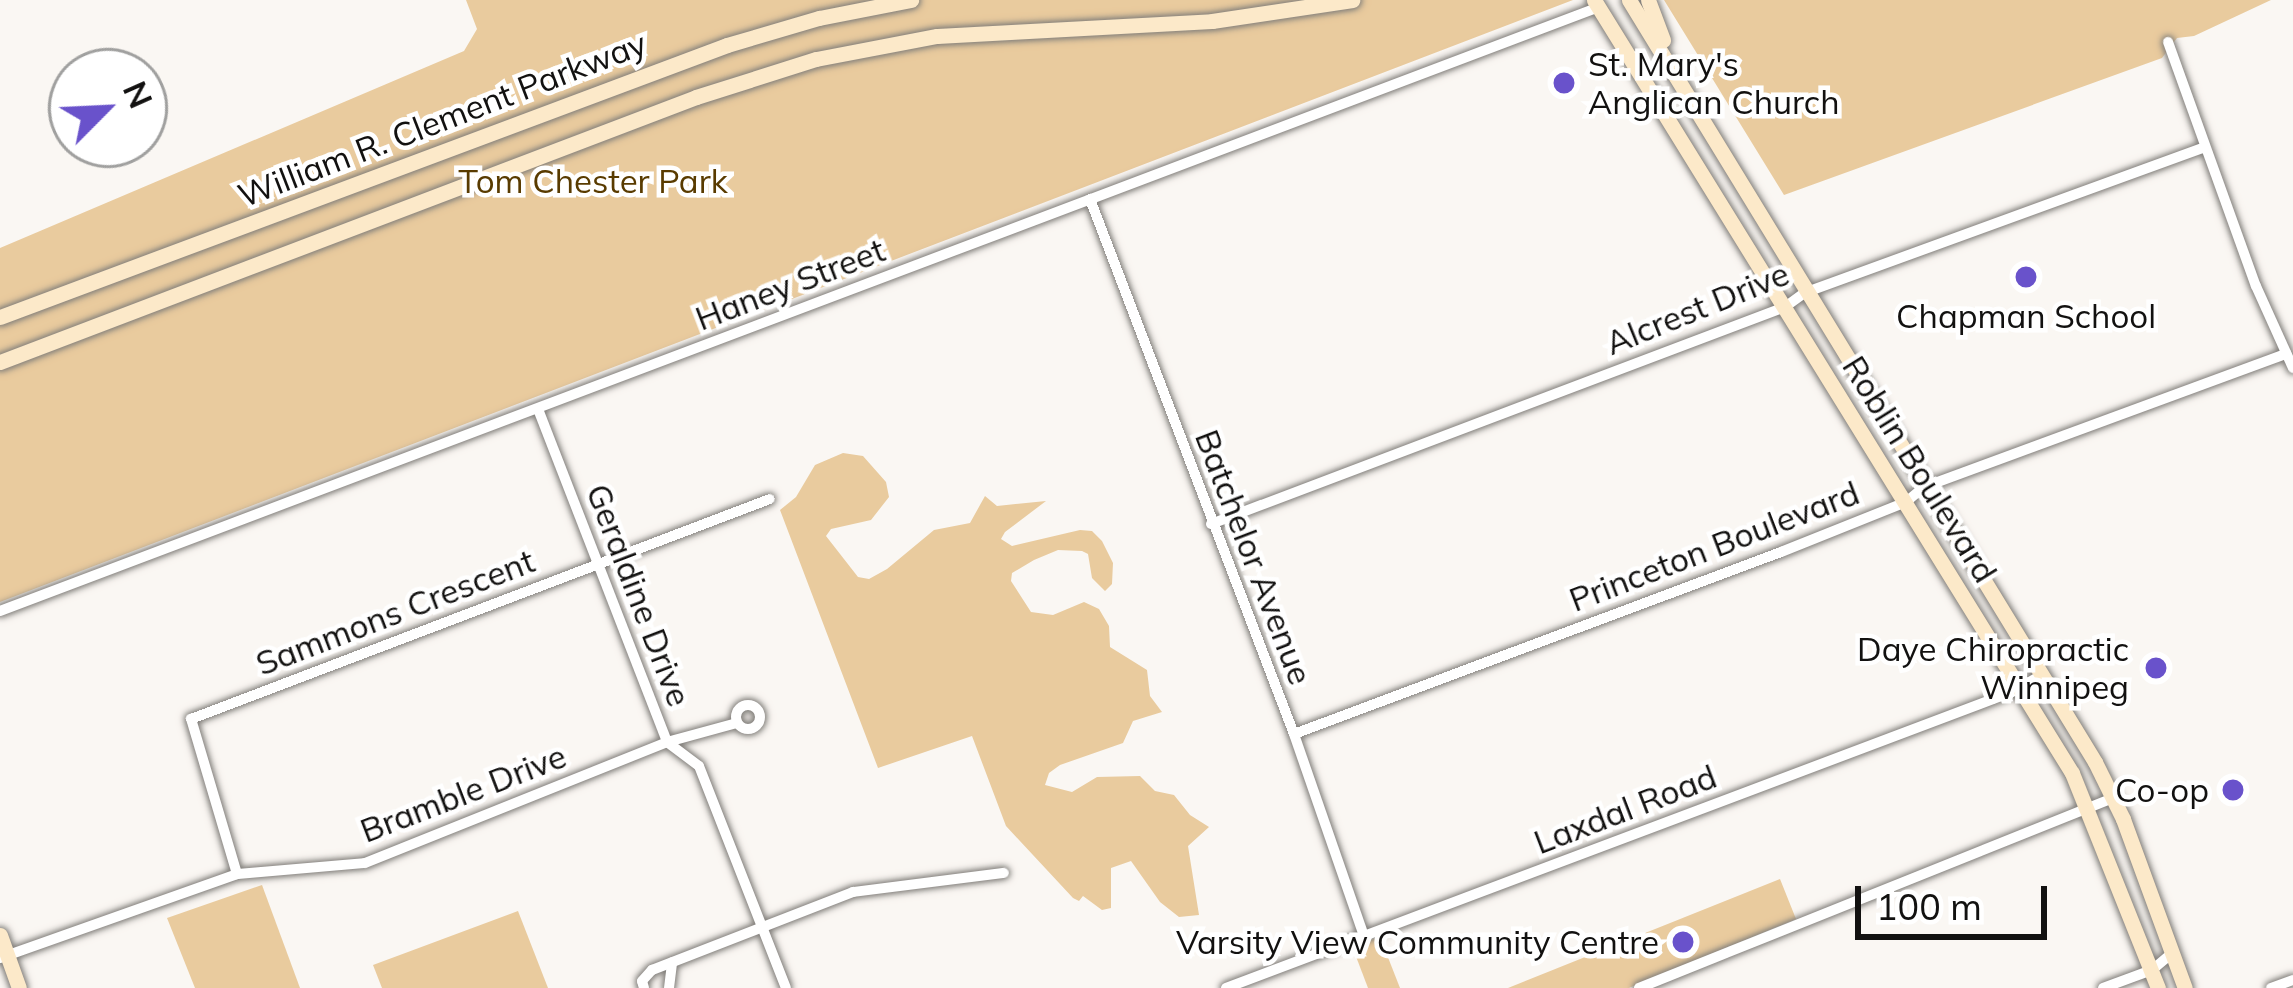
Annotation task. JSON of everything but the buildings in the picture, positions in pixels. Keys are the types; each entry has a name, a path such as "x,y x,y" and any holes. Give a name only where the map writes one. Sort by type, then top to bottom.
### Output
{"main road":[{"name":"William R. Clement Parkway","path":"0,317 728,45 819,18 911,0"},
{"name":"William R. Clement Parkway","path":"0,362 677,104 816,58 937,36 1212,21 1352,0"},
{"name":"Roblin Boulevard","path":"1629,0 2113,798 2185,988"},
{"path":"1648,0 1677,76"},
{"name":"Roblin Boulevard","path":"1596,4 2020,687 2089,808 2158,988"},
{"path":"0,935 19,988"}],"street":[{"name":"Haney Street","path":"0,611 1596,4"},
{"path":"2168,42 2293,368"},
{"name":"Alcrest Drive","path":"1211,524 1785,307 1804,293 2205,147"},
{"name":"Batchelor Avenue","path":"1090,199 1294,734 1364,936"},
{"name":"Princeton Boulevard","path":"1294,734 1906,502 1924,488 2286,354"},
{"name":"Geraldine Drive","path":"538,410 667,742 699,766 786,988"},
{"name":"Sammons Crescent","path":"236,874 191,719 770,499"},
{"name":"Laxdal Road","path":"1226,988 2040,676"},
{"name":"Bramble Drive","path":"4,956 236,874 365,863 667,742 736,723"},
{"path":"1639,988 2113,798"},
{"path":"644,988 642,981 652,970 853,892 1004,873"},
{"path":"2103,988 2152,970 2171,954"},
{"path":"669,988 672,962"},
{"path":"2271,988 2293,980"}],"green space":[{"name":"Tom Chester Park","path":"466,0 1573,0 0,602 0,248 464,51 477,29"},
{"path":"1664,0 2271,0 2194,36 2177,38 2162,58 1784,195"},
{"path":"843,453 863,456 886,482 889,497 871,520 831,529 826,536 858,577 869,579 887,569 934,530 970,523 985,496 997,506 1046,501 1005,532 1001,539 1012,546 1080,530 1092,531 1102,541 1113,563 1112,584 1105,591 1092,578 1088,554 1082,551 1058,550 1034,560 1012,573 1011,581 1031,612 1053,615 1084,602 1099,609 1109,626 1110,647 1147,670 1150,696 1162,712 1133,721 1123,743 1060,765 1049,773 1045,785 1072,792 1097,777 1140,776 1155,791 1174,795 1190,815 1209,827 1188,846 1199,915 1179,917 1160,902 1131,861 1111,868 1111,908 1102,910 1083,896 1079,901 1073,898 1006,826 972,736 878,768 780,510 796,497 815,465"},
{"name":"Varsity View Community Centre","path":"1780,879 1796,919 1629,988 1508,988"},
{"path":"262,885 300,988 195,988 167,918"},
{"path":"518,911 548,988 382,988 373,965"},
{"name":"Varsity View Community Centre","path":"1380,937 1400,988 1368,988 1352,946"}],"place":[{"name":"St. Mary's Anglican Church","path":"1564,83"},
{"name":"Chapman School","path":"2026,277"},
{"name":"Daye Chiropractic Winnipeg","path":"2156,668"},
{"name":"Co-op","path":"2233,790"},
{"name":"Varsity View Community Centre","path":"1683,942"}]}
